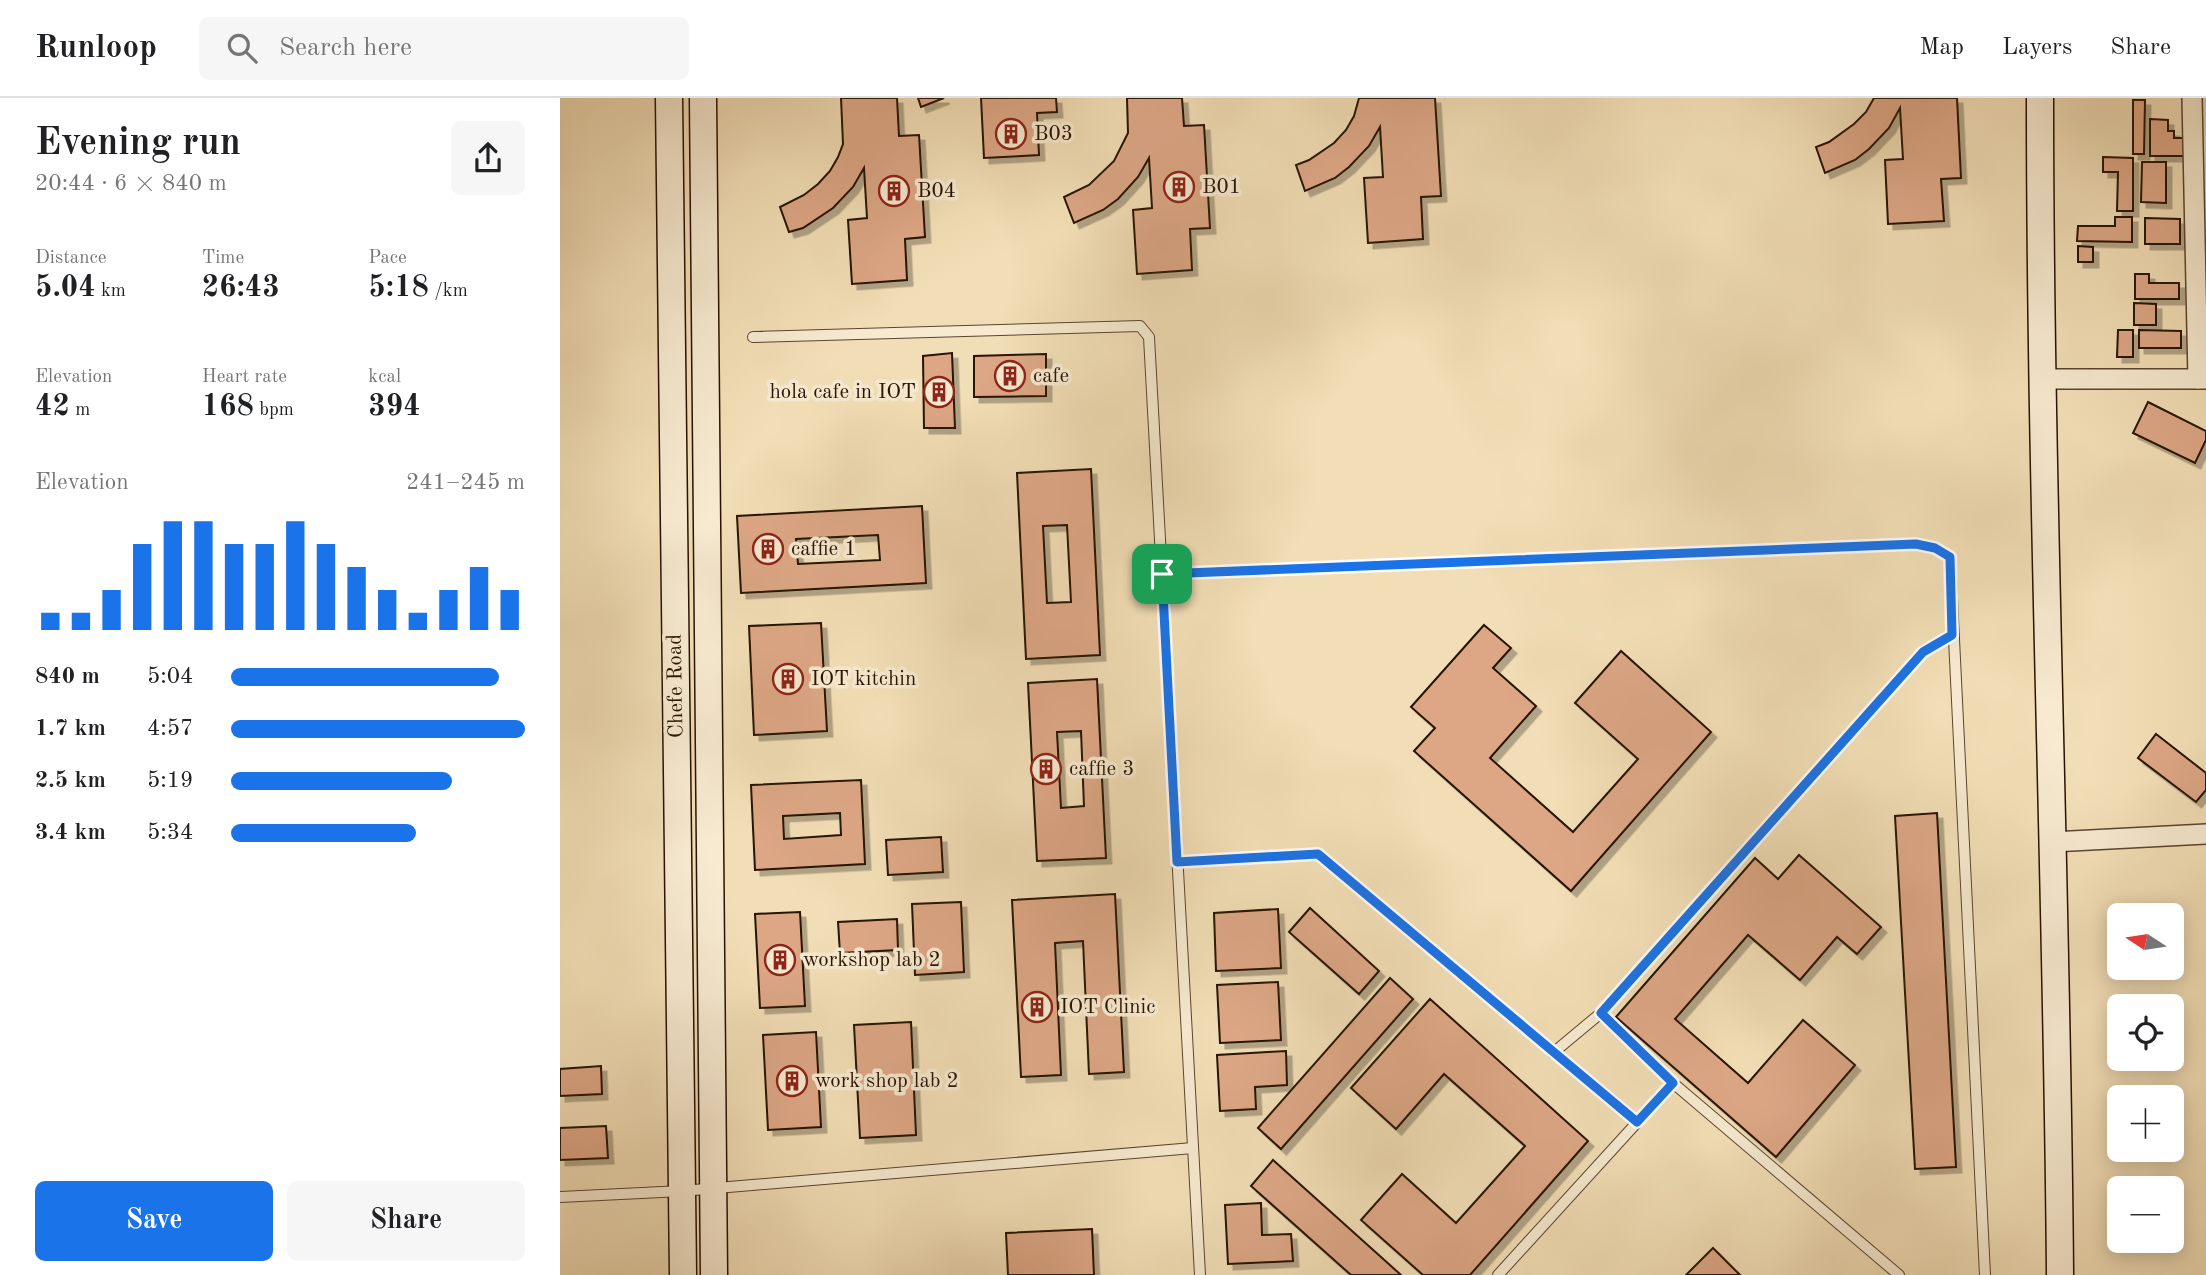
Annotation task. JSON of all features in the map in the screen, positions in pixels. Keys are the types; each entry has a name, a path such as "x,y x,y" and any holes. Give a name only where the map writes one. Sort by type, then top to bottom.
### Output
{"street":[{"name":"Chefe Road","path":"669,98 682,1275"},
{"name":"Chefe Road","path":"703,98 714,1275"},
{"path":"2040,98 2060,1275"},
{"path":"2044,379 2202,379 2192,98"},
{"path":"2052,842 2206,834"}],"lane":[{"path":"754,337 1140,326 1149,337 1200,1275"},
{"path":"1162,574 1916,544 1935,548 1950,557 1985,1275"},
{"path":"1553,1053 1601,1013 1923,652 1952,635"},
{"path":"1177,862 1318,854 1637,1122"},
{"path":"1601,1013 1673,1083 1899,1275"},
{"path":"1498,1275 1673,1083"},
{"path":"560,1197 713,1189 1193,1148"}],"building":[{"name":"B04","path":"841,98 897,98 899,136 919,135 925,237 905,239 907,280 852,284 848,220 867,218 864,168 853,187 833,208 803,228 789,232 780,207 804,195 818,184 838,157 843,144"},
{"path":"918,98 944,98 921,107"},
{"name":"B03","path":"981,98 1056,98 1057,112 1037,113 1039,155 984,158"},
{"name":"B01","path":"1127,98 1182,98 1184,126 1204,125 1210,228 1190,229 1192,270 1137,274 1133,210 1152,208 1149,158 1138,177 1118,199 1103,210 1074,223 1064,197 1089,185 1114,161 1128,133"},
{"path":"1359,98 1435,98 1441,196 1421,197 1423,239 1368,243 1364,178 1383,177 1380,127 1369,146 1349,167 1335,178 1305,191 1296,165 1309,160 1334,143 1354,116"},
{"path":"1874,98 1957,98 1961,178 1941,179 1944,221 1888,224 1885,160 1903,159 1900,108 1889,128 1869,149 1855,160 1825,173 1816,147 1829,142 1854,124 1866,112"},
{"path":"2133,100 2145,100 2144,154 2133,154"},
{"path":"2150,119 2168,120 2168,131 2174,131 2174,138 2185,138 2184,156 2150,156"},
{"path":"2103,157 2133,158 2133,211 2117,211 2118,172 2103,172"},
{"path":"2142,162 2166,162 2166,203 2141,202"},
{"path":"2115,217 2132,217 2132,242 2077,241 2078,226 2115,226"},
{"path":"2145,218 2180,219 2180,244 2145,244"},
{"path":"2078,246 2093,247 2093,262 2078,262"},
{"path":"2135,274 2149,274 2149,283 2179,283 2179,299 2135,299"},
{"path":"2134,303 2156,304 2156,325 2134,325"},
{"path":"2118,330 2133,330 2133,357 2117,357"},
{"path":"2139,330 2181,331 2181,348 2139,348"},
{"name":"hola cafe in IOT","path":"952,353 955,428 924,428 923,356"},
{"name":"cafe","path":"1046,354 1046,396 974,397 974,356"},
{"path":"2148,402 2206,431 2206,440 2195,463 2133,433"},
{"path":"1091,469 1100,655 1026,659 1017,473","holes":["1067,525 1071,602 1047,603 1043,526"]},
{"name":"caffie 1","path":"922,506 926,583 741,593 737,516","holes":["878,535 880,560 798,564 796,539"]},
{"name":"IOT kitchin","path":"821,623 827,731 754,735 749,626"},
{"path":"1484,625 1511,648 1493,668 1536,706 1490,758 1573,832 1638,759 1575,703 1621,651 1711,732 1571,891 1414,751 1435,728 1411,707"},
{"name":"caffie 3","path":"1097,679 1106,858 1037,861 1028,683","holes":["1081,731 1084,806 1061,808 1057,732"]},
{"path":"2156,734 2206,773 2206,790 2196,802 2138,758"},
{"path":"861,780 865,864 755,870 751,785","holes":["840,813 841,835 784,839 783,816"]},
{"path":"1937,813 1956,1167 1915,1169 1895,816"},
{"path":"941,837 943,872 888,875 886,840"},
{"path":"1799,855 1881,927 1857,954 1837,937 1800,980 1748,935 1675,1019 1748,1083 1803,1020 1855,1065 1776,1157 1616,1017 1755,858 1778,879"},
{"name":"IOT Clinic","path":"1115,894 1124,1072 1089,1074 1083,941 1055,943 1061,1075 1021,1077 1012,900"},
{"path":"961,902 964,972 915,975 912,904"},
{"path":"1310,908 1379,971 1359,994 1289,932"},
{"path":"1278,909 1281,968 1216,971 1214,913"},
{"name":"workshop lab 2","path":"800,912 805,1006 760,1008 755,914"},
{"path":"897,919 898,950 840,953 838,922"},
{"path":"1390,978 1413,999 1281,1149 1258,1128"},
{"path":"1278,982 1281,1040 1220,1043 1217,985"},
{"path":"1430,999 1588,1141 1470,1275 1423,1275 1361,1220 1402,1174 1456,1223 1525,1146 1444,1074 1396,1129 1351,1088"},
{"path":"911,1022 916,1135 860,1138 854,1025"},
{"name":"work shop lab 2","path":"816,1032 821,1127 768,1130 763,1035"},
{"path":"1286,1051 1287,1085 1255,1087 1256,1109 1220,1111 1217,1055"},
{"path":"601,1066 602,1094 560,1096 560,1069"},
{"path":"606,1126 608,1158 560,1160 560,1128"},
{"path":"1273,1160 1401,1275 1351,1275 1251,1186"},
{"path":"1261,1203 1262,1235 1291,1234 1293,1261 1228,1264 1225,1205"},
{"path":"1092,1229 1094,1275 1008,1275 1006,1233"},
{"path":"1713,1248 1740,1275 1686,1275"}],"place":[{"name":"B03","path":"1011,134"},
{"name":"B01","path":"1179,187"},
{"name":"B04","path":"894,191"},
{"name":"cafe","path":"1010,376"},
{"name":"hola cafe in IOT","path":"939,392"},
{"name":"caffie 1","path":"768,549"},
{"name":"IOT kitchin","path":"788,679"},
{"name":"caffie 3","path":"1046,769"},
{"name":"workshop lab 2","path":"780,960"},
{"name":"IOT Clinic","path":"1037,1007"},
{"name":"work shop lab 2","path":"792,1081"}],"route":[{"path":"1916,544 1935,548 1950,557 1952,635 1923,652 1601,1013 1673,1083 1637,1122 1318,854 1177,862 1162,574 1916,544"}]}
